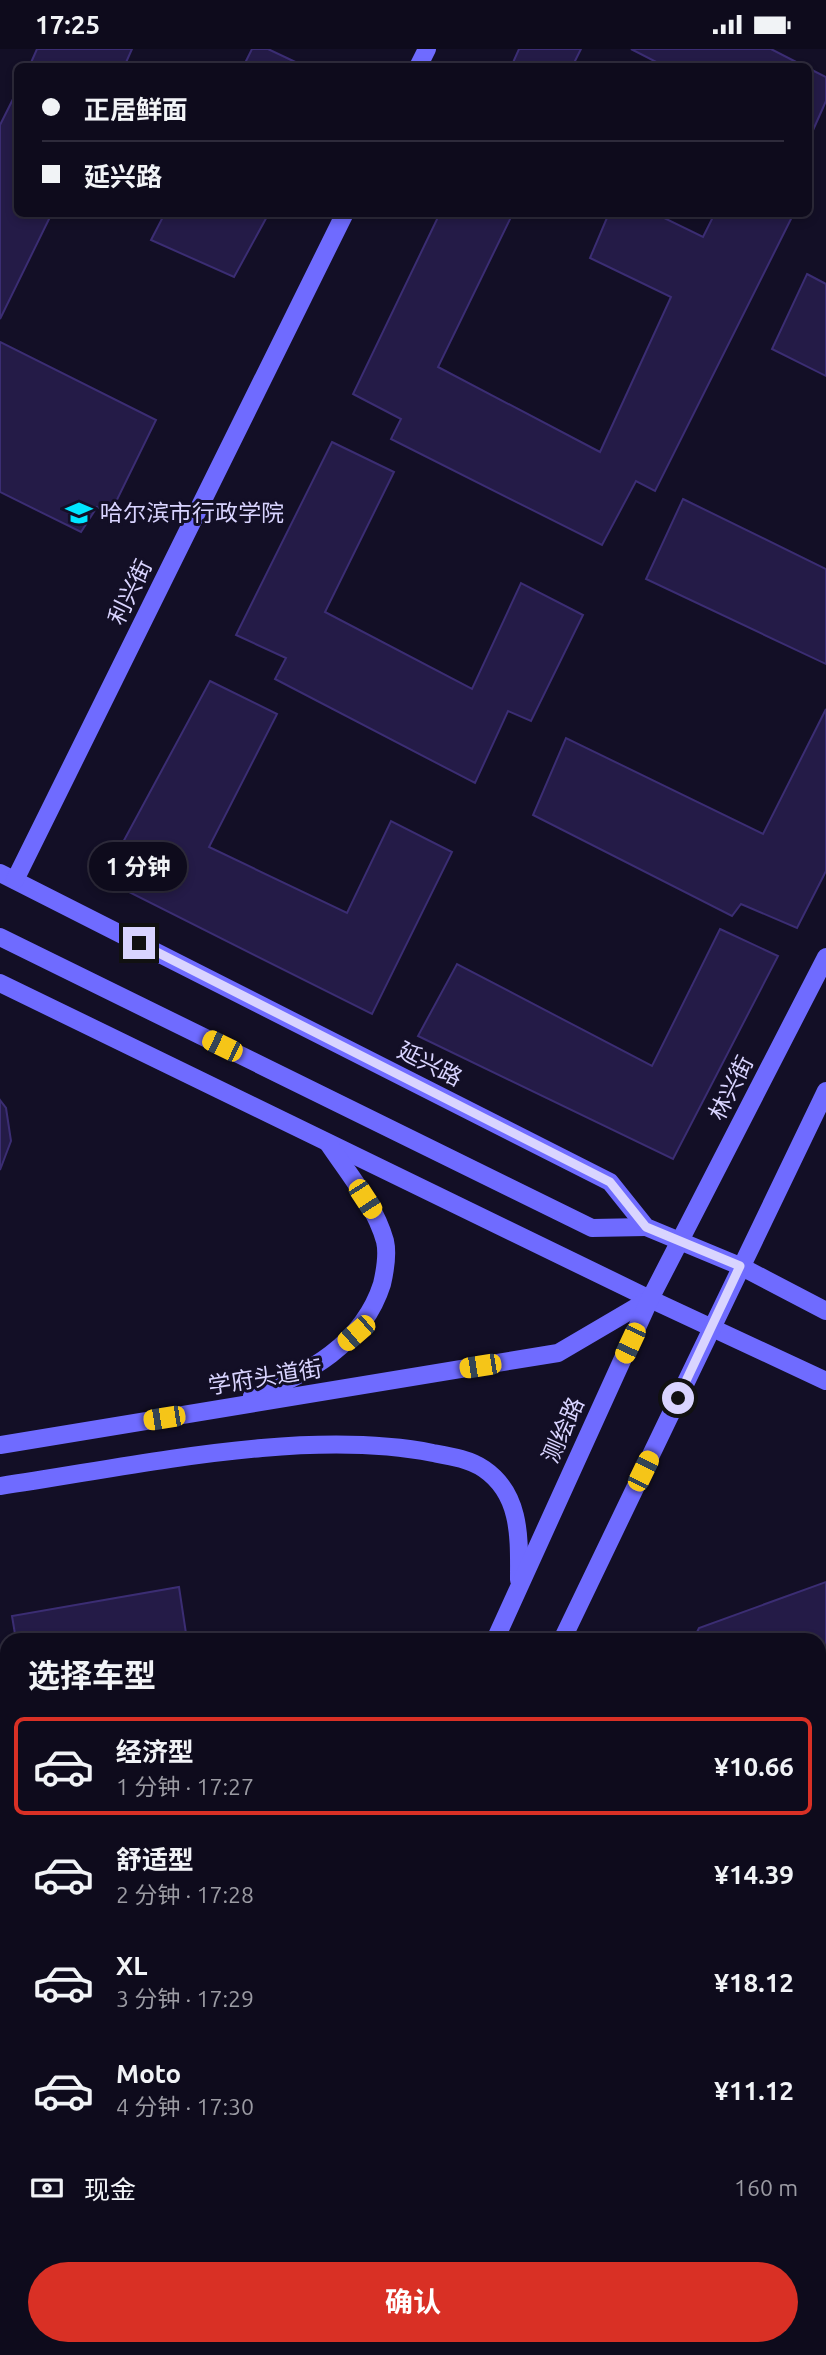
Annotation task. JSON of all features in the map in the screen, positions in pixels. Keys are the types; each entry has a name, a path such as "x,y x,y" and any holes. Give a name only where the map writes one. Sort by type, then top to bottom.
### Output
{"main road":[{"name":"利兴街","path":"8,876 343,217"},
{"name":"延兴路","path":"8,876 610,1182 646,1227 740,1266 826,1311"},
{"path":"0,937 593,1228 646,1227"},
{"name":"林兴街","path":"679,1241 826,957"},
{"path":"0,983 650,1299 713,1326 826,1381"},
{"path":"565,1633 826,1091"},
{"path":"219,1409 289,1382 324,1361 356,1333 377,1299 385,1273 386,1244 377,1217 328,1143"},
{"name":"测绘路","path":"498,1633 679,1241"},
{"name":"学府头道街","path":"0,1445 558,1353 650,1299"},
{"path":"0,1486 284,1446 407,1448 467,1460 485,1469 504,1490 519,1526 519,1585"}],"building":[{"path":"37,49 132,49 126,63 31,63"},
{"path":"252,49 268,49 298,63 245,63"},
{"path":"519,49 581,49 574,63 513,63"},
{"path":"631,49 771,49 798,63 658,63"},
{"path":"812,70 826,77 826,101 812,132"},
{"path":"14,97 14,217 50,217 0,319 0,125"},
{"path":"163,217 267,217 234,277 151,240"},
{"path":"438,217 511,217 438,367 600,452 671,297 590,258 607,217 662,217 703,237 713,217 792,217 655,491 636,481 602,545 391,439 401,419 353,394"},
{"path":"807,274 826,284 826,376 772,349"},
{"path":"0,342 156,420 110,514 97,507 81,532 0,492"},
{"path":"332,442 394,472 325,612 472,689 521,583 583,615 531,721 508,711 475,783 275,679 286,658 236,635"},
{"path":"683,499 826,569 826,664 646,579"},
{"path":"210,681 277,714 209,847 347,913 391,821 452,852 372,1014 123,889 115,880 115,857"},
{"path":"826,709 826,871 797,928 741,904 732,916 533,815 566,738 763,834"},
{"path":"720,929 778,956 673,1159 418,1036 457,964 652,1066"},
{"path":"0,1100 6,1108 11,1141 0,1170"},
{"path":"826,1582 826,1633 696,1633 699,1628"},
{"path":"179,1587 186,1633 15,1633 12,1616"}],"place":[{"name":"哈尔滨市行政学院","path":"79,513"}],"route":[{"path":"139,943 610,1182 646,1227 740,1266 678,1398"}]}
